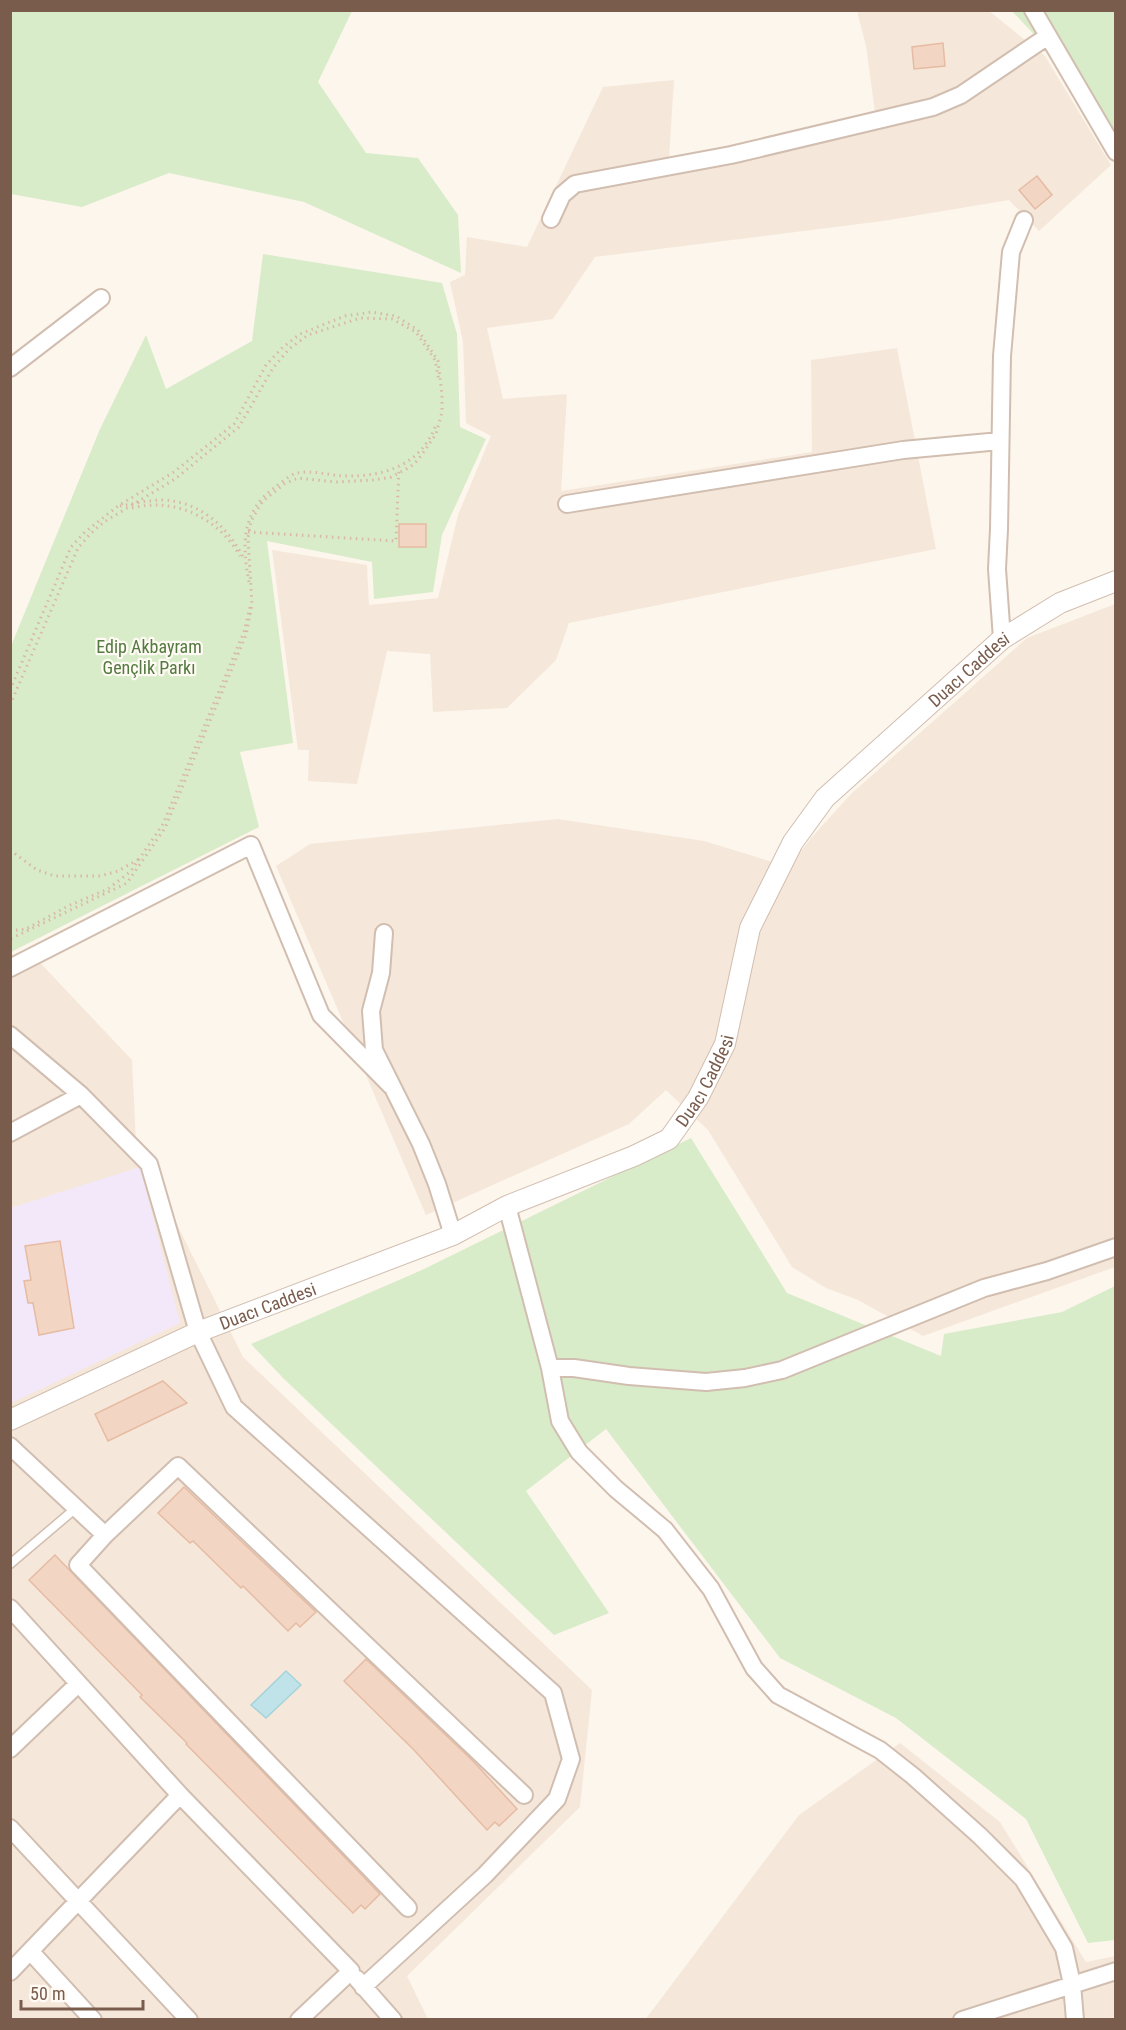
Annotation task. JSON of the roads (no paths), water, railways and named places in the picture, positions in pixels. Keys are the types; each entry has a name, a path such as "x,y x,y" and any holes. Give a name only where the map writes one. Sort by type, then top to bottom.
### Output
{"street":[{"path":"1033,10 1116,152"},
{"path":"551,219 562,195 574,184 731,155 933,107 961,95 1048,36"},
{"path":"1002,639 997,569 1002,356 1011,252 1024,220"},
{"path":"10,368 101,298"},
{"path":"567,504 903,450 1000,441"},
{"name":"Duacı Caddesi","path":"10,1420 198,1332 453,1235 507,1206 634,1156 669,1139 698,1098 725,1044 750,928 793,842 825,798 1002,639 1060,603 1116,581"},
{"path":"10,968 251,845 321,1015 391,1086"},
{"path":"384,933 381,973 370,1011 374,1050 421,1144 437,1184 453,1235"},
{"path":"10,1035 81,1095 149,1164 198,1332 234,1407 554,1693 571,1759 557,1799 485,1875 363,1987"},
{"path":"10,1133 81,1095"},
{"path":"507,1206 550,1368 560,1421 579,1452 616,1489 665,1530 711,1588 754,1668 778,1695 880,1750 913,1776 1023,1879 1064,1948 1072,1984 1075,2019"},
{"path":"550,1368 574,1368 629,1376 706,1382 745,1378 782,1370 984,1288 1047,1271 1116,1247"},
{"path":"10,1446 105,1535"},
{"path":"408,1908 78,1565 105,1535 178,1466 524,1795"},
{"path":"10,1608 180,1795 351,1971 393,2019"},
{"path":"10,1749 78,1684"},
{"path":"10,1972 180,1795"},
{"path":"10,1828 189,2019"},
{"path":"31,1952 93,2019"},
{"path":"299,2019 351,1971"},
{"path":"962,2019 1116,1971"}],"lane":[{"path":"10,1564 76,1508"}],"water":[{"path":"286,1671 301,1685 266,1718 251,1705"}],"park label":[{"name":"Edip Akbayram Gençlik Parkı","path":"149,656"}]}
